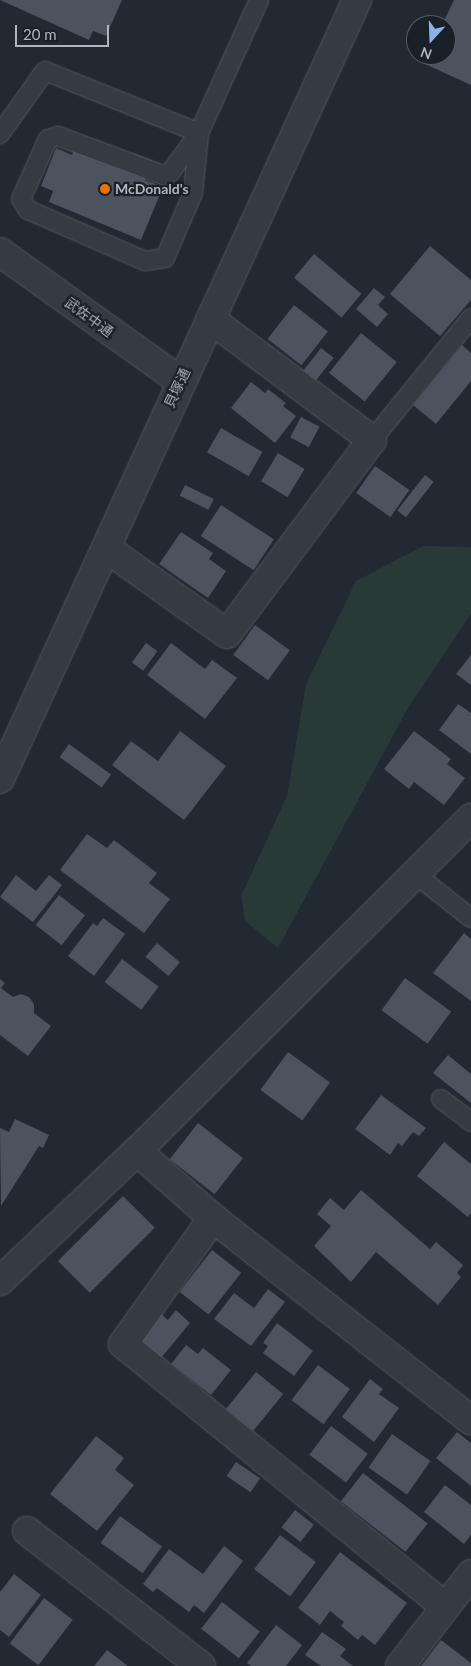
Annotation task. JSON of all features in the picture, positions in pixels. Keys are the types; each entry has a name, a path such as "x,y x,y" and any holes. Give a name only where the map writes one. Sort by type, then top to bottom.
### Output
{"street":[{"name":"貝塚通","path":"0,778 180,382 358,0"},
{"name":"武佐中通","path":"0,252 180,382"},
{"path":"106,548 227,634 372,440 210,319"},
{"path":"0,1281 137,1151 415,874 468,826"},
{"path":"137,1151 213,1218 471,1420"},
{"path":"213,1218 123,1344 445,1607"},
{"path":"27,1531 201,1666"},
{"path":"400,1666 445,1607 468,1584"}],"lane":[{"path":"199,133 193,194 165,258 145,261 28,210 21,199 48,139 58,136 69,138 163,176 170,173 199,133 259,0"},
{"path":"0,134 45,71 199,133"},
{"path":"372,440 471,318"},
{"path":"415,874 471,918"},
{"path":"441,1099 471,1122"}],"shaded area":[{"path":"423,546 471,547 471,614 409,706 278,948 245,921 241,896 287,796 306,684 356,581"}],"building":[{"path":"0,0 122,0 106,36 93,31 89,40"},
{"path":"454,0 471,0 471,85 427,65 456,65 456,15 447,15"},
{"name":"McDonald's","path":"78,140 126,169 133,153 153,161 145,180 163,187 141,240 49,202 53,191 41,186 56,148 72,155"},
{"path":"430,246 471,280 471,300 440,336 390,294"},
{"path":"314,254 361,294 342,318 294,278"},
{"path":"374,288 385,297 378,305 388,314 377,327 356,309"},
{"path":"294,305 328,331 301,365 268,339"},
{"path":"361,333 397,362 365,402 329,373"},
{"path":"462,345 471,353 471,381 436,424 413,405"},
{"path":"321,348 334,358 316,381 303,371"},
{"path":"251,382 265,393 268,389 286,403 283,406 296,416 275,443 231,408"},
{"path":"301,417 320,427 309,447 290,437"},
{"path":"221,428 263,452 249,476 207,452"},
{"path":"278,453 305,469 288,497 261,481"},
{"path":"375,466 409,490 390,517 356,493"},
{"path":"425,475 434,482 406,517 397,510"},
{"path":"185,485 214,499 209,510 180,496"},
{"path":"221,505 274,539 254,570 201,536"},
{"path":"181,532 213,553 209,559 226,571 208,598 159,564"},
{"path":"255,625 290,650 268,680 233,655"},
{"path":"146,643 157,651 143,671 132,662"},
{"path":"171,643 205,669 212,660 237,678 205,719 147,675"},
{"path":"471,655 471,685 456,674"},
{"path":"458,704 471,713 471,754 439,730"},
{"path":"180,731 226,766 184,820 112,765 131,741 158,761"},
{"path":"414,731 451,759 447,764 465,778 444,805 414,782 409,789 384,769"},
{"path":"69,744 111,775 102,788 60,757"},
{"path":"87,834 107,848 114,840 157,873 149,883 170,899 144,933 60,870"},
{"path":"16,875 36,891 49,875 62,885 33,922 0,897"},
{"path":"59,895 85,915 62,945 36,925"},
{"path":"103,918 125,934 94,976 68,956 93,923 97,926"},
{"path":"464,933 471,939 471,1001 433,973"},
{"path":"157,943 180,962 168,976 145,957"},
{"path":"122,959 159,987 141,1010 105,982"},
{"path":"405,978 451,1012 428,1044 381,1010"},
{"path":"0,979 5,983 1,988 13,997 21,994 29,997 34,1004 34,1013 51,1026 28,1056 0,1035"},
{"path":"288,1052 330,1083 302,1121 260,1090"},
{"path":"448,1055 471,1074 471,1103 433,1073"},
{"path":"381,1095 426,1128 419,1136 413,1132 402,1146 398,1143 390,1155 355,1129"},
{"path":"15,1119 49,1135 43,1148 39,1146 1,1206 0,1128 9,1132"},
{"path":"198,1123 243,1158 215,1194 170,1159"},
{"path":"444,1142 471,1164 471,1213 468,1217 417,1176"},
{"path":"361,1190 430,1249 436,1242 463,1265 457,1273 461,1277 438,1305 376,1252 351,1282 314,1246 331,1226 317,1214 330,1198 344,1210"},
{"path":"123,1196 155,1228 90,1293 58,1261"},
{"path":"212,1250 241,1273 209,1315 179,1292"},
{"path":"268,1289 285,1302 251,1346 214,1319 234,1293 254,1308"},
{"path":"176,1310 190,1323 161,1358 139,1340 161,1314 168,1320"},
{"path":"277,1323 313,1351 294,1376 263,1353 268,1346 263,1343"},
{"path":"186,1345 198,1354 203,1348 231,1370 211,1395 171,1364"},
{"path":"318,1365 350,1389 323,1424 292,1400"},
{"path":"256,1372 283,1394 253,1431 226,1409"},
{"path":"370,1379 383,1389 379,1394 399,1408 374,1442 342,1417"},
{"path":"331,1426 368,1454 346,1482 309,1455"},
{"path":"457,1432 471,1443 471,1486 436,1458"},
{"path":"392,1434 431,1461 407,1495 368,1468"},
{"path":"96,1436 124,1458 115,1470 134,1485 97,1531 50,1494"},
{"path":"236,1462 260,1478 251,1492 226,1476"},
{"path":"363,1473 428,1523 405,1552 341,1501"},
{"path":"445,1485 471,1505 471,1535 464,1544 424,1512"},
{"path":"295,1510 314,1525 300,1542 281,1527"},
{"path":"120,1516 162,1547 143,1573 101,1543"},
{"path":"280,1535 316,1562 290,1596 254,1569"},
{"path":"224,1546 243,1561 204,1613 194,1605 189,1612 157,1588 153,1592 143,1584 169,1549 203,1574"},
{"path":"340,1552 407,1603 375,1645 362,1635 358,1640 341,1626 344,1622 330,1611 320,1625 298,1608"},
{"path":"14,1574 41,1595 9,1637 0,1630 0,1592"},
{"path":"44,1598 73,1620 38,1665 10,1644"},
{"path":"222,1602 260,1632 239,1658 201,1629"},
{"path":"276,1625 302,1645 286,1666 251,1666 247,1663"},
{"path":"322,1632 346,1649 340,1656 353,1666 321,1666 305,1655"},
{"path":"441,1640 471,1663 471,1666 421,1666"},
{"path":"107,1650 128,1666 94,1666"}],"place":[{"name":"McDonald's","path":"105,189"}]}
